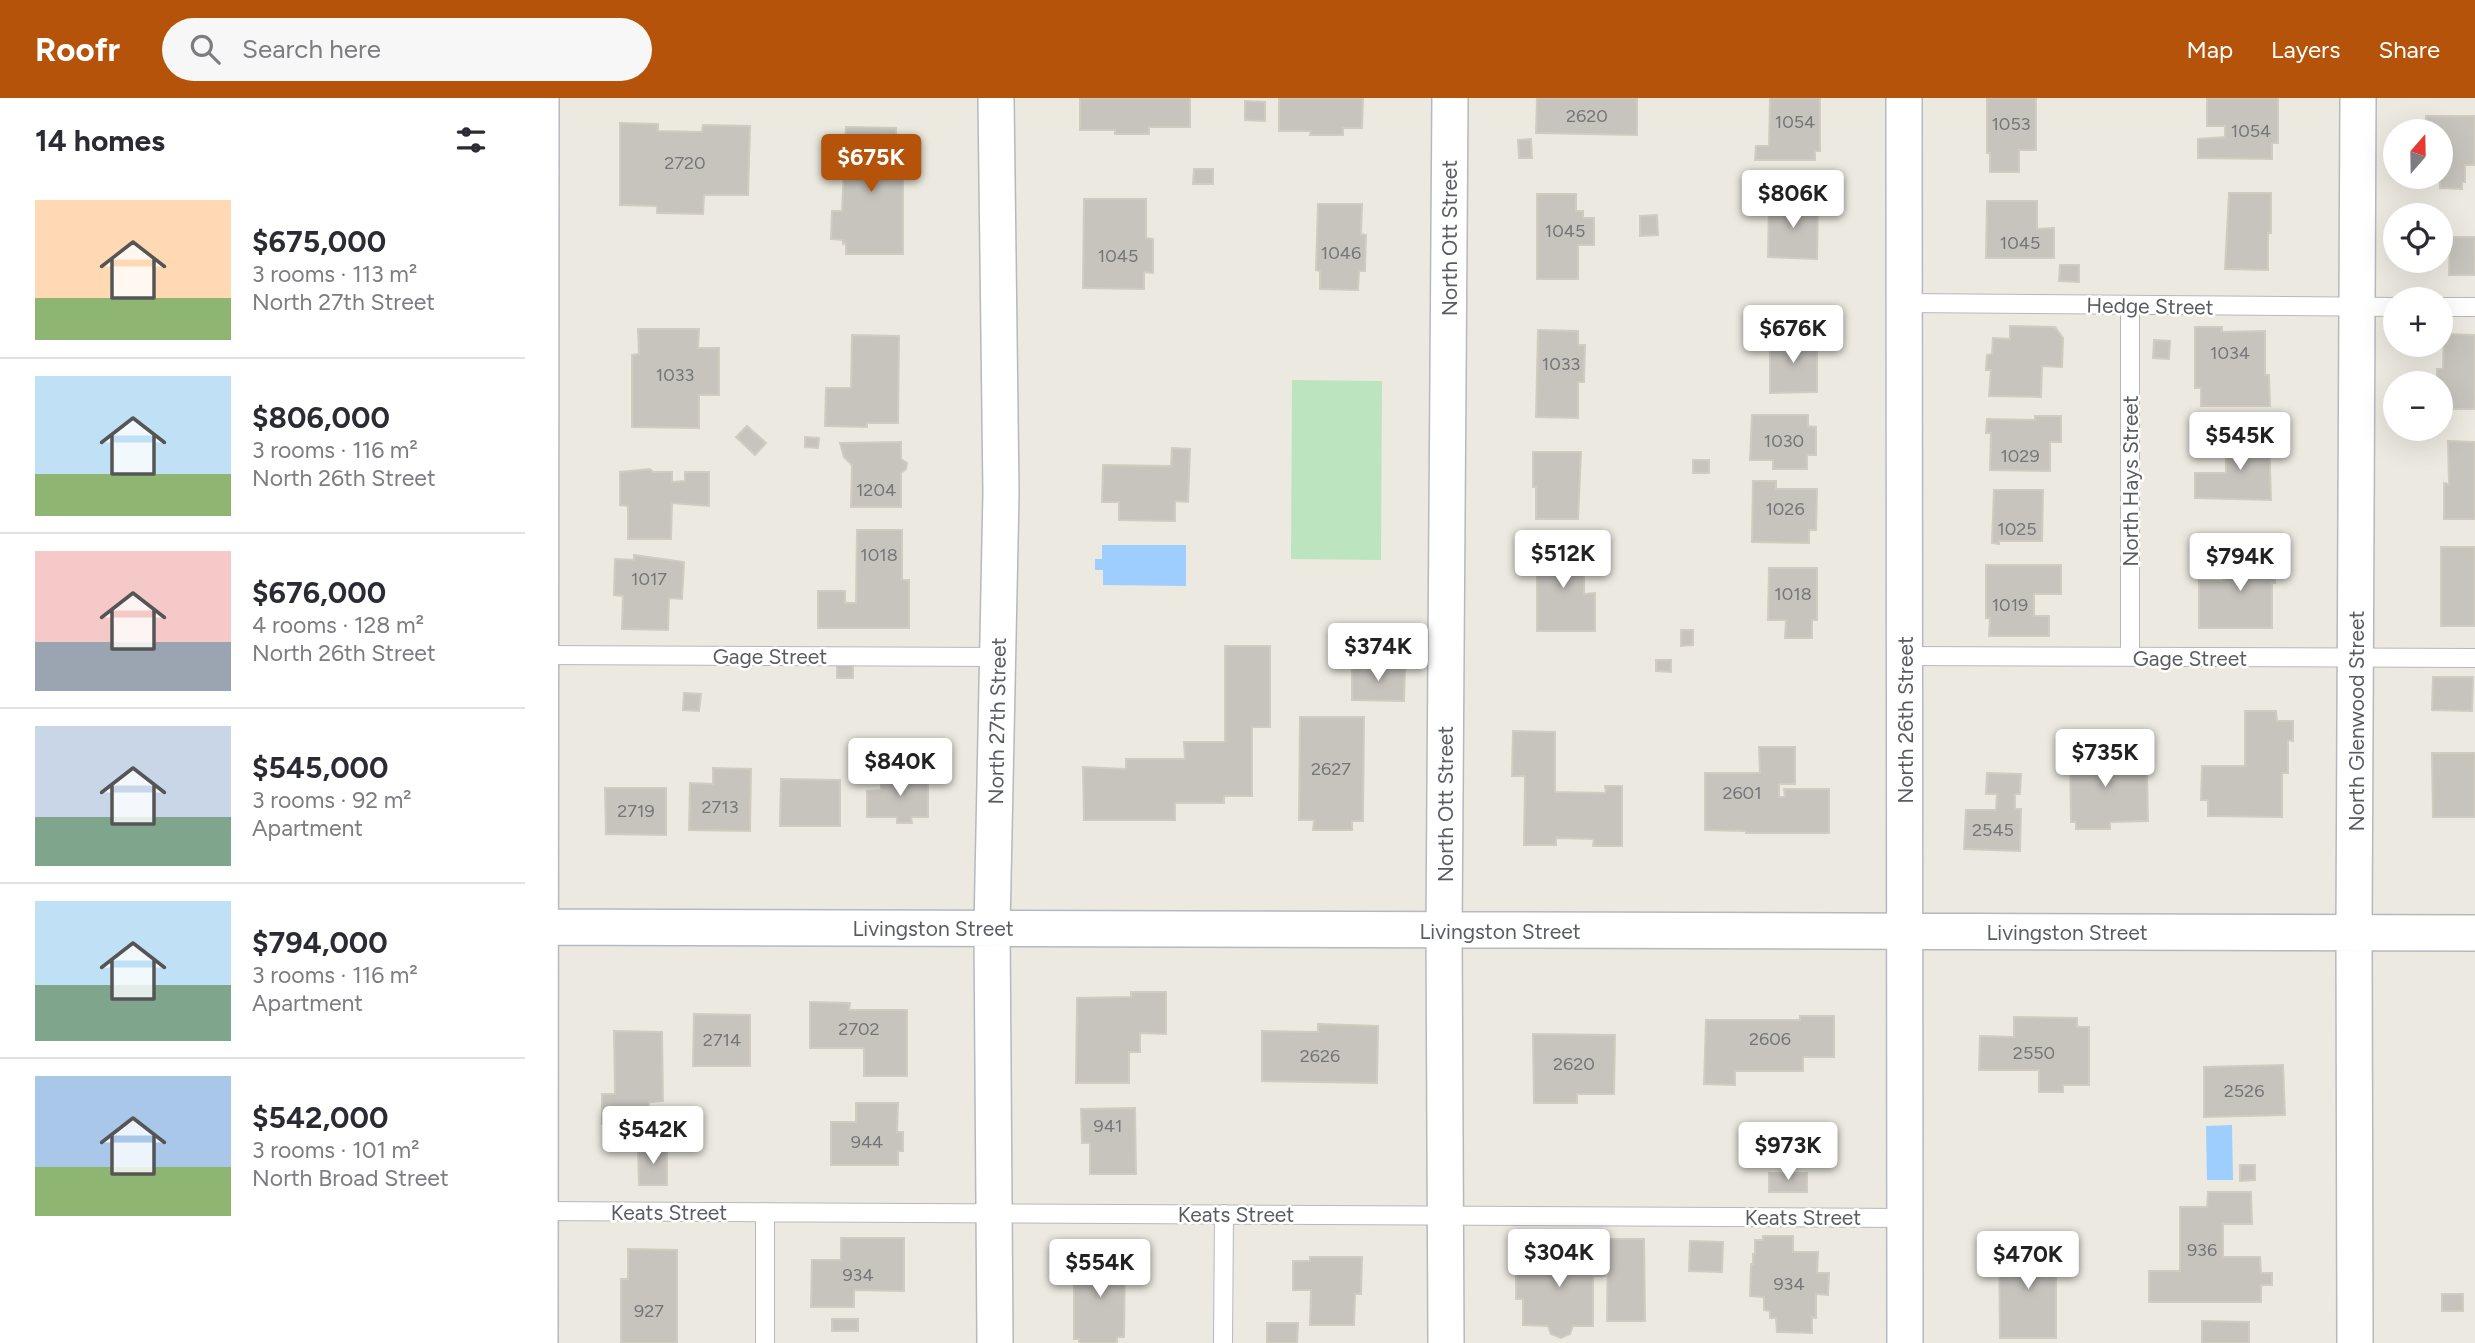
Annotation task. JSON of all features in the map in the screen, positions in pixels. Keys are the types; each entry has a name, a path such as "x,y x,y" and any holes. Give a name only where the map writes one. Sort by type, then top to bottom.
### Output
{"street":[{"path":"540,1343 532,1211 532,927 541,654 541,98"},
{"name":"North 27th Street","path":"995,1343 992,928 1001,493 996,98"},
{"name":"North Ott Street","path":"1446,1343 1444,931 1450,98"},
{"name":"North 26th Street","path":"1904,98 1905,1343"},
{"name":"North Glenwood Street","path":"2355,1343 2358,98"},
{"name":"Livingston Street","path":"532,927 2475,933"}],"lane":[{"name":"Hedge Street","path":"1904,303 2383,307"},
{"name":"North Hays Street","path":"2130,306 2130,657"},
{"path":"2453,307 2475,307"},
{"name":"Gage Street","path":"541,654 999,657"},
{"name":"Gage Street","path":"1905,656 2475,658"},
{"name":"Keats Street","path":"532,1211 1905,1217"},
{"path":"765,1212 765,1343"},
{"path":"1223,1343 1224,1214"}],"green space":[{"path":"1292,380 1382,381 1381,560 1291,559"}],"water":[{"path":"1102,545 1186,545 1186,586 1103,585 1103,570 1095,570 1095,559 1102,559"},
{"path":"2232,1125 2233,1180 2207,1180 2206,1126"}],"building":[{"path":"1080,98 1190,98 1190,127 1149,127 1149,134 1080,130"},
{"path":"1279,98 1363,98 1362,128 1343,128 1343,135 1279,131"},
{"path":"1537,98 1637,98 1637,135 1536,133"},
{"path":"1770,98 1820,98 1820,151 1815,151 1815,160 1755,160 1756,146 1769,146"},
{"path":"1987,98 2036,98 2036,150 2019,150 2019,172 1990,172 1990,153 1987,153"},
{"path":"2207,98 2278,98 2278,143 2272,143 2272,159 2198,158 2198,139 2225,137 2225,126 2207,126"},
{"path":"1245,101 1265,102 1265,121 1245,120"},
{"path":"2426,116 2475,116 2475,165 2465,165 2465,182 2462,182 2462,189 2453,189 2453,119 2426,119"},
{"path":"620,123 658,124 658,131 702,132 703,125 750,126 748,195 704,195 703,214 657,213 657,206 620,205"},
{"path":"846,127 896,128 896,164 903,164 903,254 846,254 846,243 843,244 843,240 831,239 832,211 842,211"},
{"path":"1531,139 1532,158 1519,158 1518,140"},
{"path":"1194,169 1213,169 1213,184 1193,184"},
{"path":"2229,193 2271,193 2268,270 2225,269"},
{"path":"1537,194 1576,194 1576,211 1583,211 1583,218 1594,218 1594,245 1578,245 1578,279 1537,279"},
{"path":"1084,199 1146,199 1146,238 1153,239 1153,273 1144,272 1144,289 1083,288"},
{"path":"1769,201 1818,202 1817,259 1768,257"},
{"path":"1987,201 2037,201 2037,229 2054,228 2054,258 1986,258"},
{"path":"1318,204 1362,204 1361,234 1366,235 1365,271 1359,271 1358,290 1320,289 1320,271 1316,270"},
{"path":"1657,215 1658,235 1640,236 1640,216"},
{"path":"2453,237 2475,237 2475,275 2449,275 2453,273"},
{"path":"2060,265 2079,265 2079,282 2059,281"},
{"path":"2010,326 2055,327 2063,338 2062,367 2042,366 2041,397 1989,396 1991,370 1986,370 1987,355 1992,354 1993,338 2010,339"},
{"path":"2195,327 2222,327 2222,332 2265,331 2265,375 2269,375 2270,406 2201,406 2201,388 2195,388"},
{"path":"638,329 699,329 698,348 719,348 719,395 699,395 699,428 632,427 632,355 639,354"},
{"path":"1538,330 1578,331 1578,345 1585,345 1584,382 1578,382 1578,418 1536,417"},
{"path":"2453,334 2475,335 2475,409 2453,409 2453,371 2437,371 2443,369 2443,357 2453,357"},
{"path":"852,335 899,336 898,423 867,423 867,427 825,426 826,388 851,388"},
{"path":"1770,338 1817,338 1817,392 1770,393"},
{"path":"2154,340 2170,341 2169,359 2153,358"},
{"path":"1752,415 1808,415 1808,426 1816,427 1816,455 1807,455 1807,469 1773,469 1773,460 1750,460"},
{"path":"2035,416 2061,416 2061,442 2050,442 2050,471 1990,470 1991,433 1986,433 1987,419 2035,420"},
{"path":"747,426 766,443 755,455 736,437"},
{"path":"805,437 819,438 818,448 805,447"},
{"path":"2226,437 2269,437 2271,500 2195,498 2195,473 2226,473"},
{"path":"2448,441 2475,442 2475,519 2444,519 2444,483 2449,484"},
{"path":"901,442 901,459 907,463 906,469 901,473 901,507 851,507 852,465 844,457 840,443"},
{"path":"1172,448 1190,449 1188,502 1175,501 1175,521 1119,520 1119,502 1102,502 1103,465 1171,466"},
{"path":"1533,452 1581,452 1578,519 1536,519"},
{"path":"1693,460 1709,460 1709,473 1693,473"},
{"path":"650,469 653,472 672,472 672,482 685,481 685,472 709,472 709,506 672,503 671,539 628,539 628,506 620,505 620,472"},
{"path":"1753,481 1776,481 1776,489 1817,489 1816,530 1809,530 1809,543 1752,542"},
{"path":"1994,490 2043,490 2042,541 1992,543"},
{"path":"857,530 902,530 902,580 909,580 909,628 818,628 818,591 845,591 845,603 856,603"},
{"path":"1541,541 1579,541 1579,557 1584,557 1584,594 1595,593 1595,631 1537,631 1537,557 1541,558"},
{"path":"2441,547 2475,547 2475,626 2441,626"},
{"path":"2275,551 2272,628 2199,628 2199,581 2224,581 2223,552"},
{"path":"634,555 684,562 682,599 669,598 668,630 622,629 623,596 614,595 615,559 634,560"},
{"path":"1986,565 2061,565 2061,594 2034,594 2034,616 2049,616 2049,636 1989,636 1990,618 1986,618"},
{"path":"1769,568 1817,568 1817,620 1812,620 1812,638 1785,638 1786,620 1768,620"},
{"path":"1681,630 1693,630 1693,645 1681,646"},
{"path":"1225,646 1270,646 1270,727 1252,727 1252,796 1224,796 1224,803 1175,803 1175,820 1084,820 1083,767 1126,769 1126,759 1185,759 1184,742 1225,742"},
{"path":"1656,660 1671,660 1671,672 1656,671"},
{"path":"837,665 853,665 853,678 837,678"},
{"path":"1352,666 1405,667 1404,701 1352,700"},
{"path":"2433,677 2473,677 2472,711 2432,710"},
{"path":"684,693 701,694 699,711 683,710"},
{"path":"2245,711 2276,711 2277,721 2293,721 2293,741 2288,740 2288,773 2282,773 2282,817 2208,816 2208,800 2201,800 2202,766 2245,766"},
{"path":"1300,717 1364,717 1363,821 1352,821 1352,830 1313,830 1314,820 1299,820"},
{"path":"1513,731 1555,732 1555,792 1606,793 1605,786 1622,786 1622,846 1593,846 1594,839 1556,838 1556,845 1524,845 1525,776 1512,776"},
{"path":"1759,747 1795,747 1795,784 1779,784 1779,797 1785,797 1784,789 1829,789 1829,833 1705,830 1705,773 1760,773"},
{"path":"2070,748 2122,748 2122,772 2147,771 2148,821 2110,822 2110,829 2076,829 2076,822 2071,822"},
{"path":"2432,753 2475,753 2475,817 2433,817"},
{"path":"713,768 751,769 750,831 689,830 690,783 713,784"},
{"path":"1987,773 2021,774 2020,794 2015,794 2015,809 2021,809 2020,851 1964,849 1966,810 1996,810 1997,794 1986,794"},
{"path":"881,776 928,776 928,817 911,817 912,823 897,823 897,817 867,817 867,791 881,790"},
{"path":"781,779 840,780 840,826 780,826"},
{"path":"605,788 666,788 666,835 606,834"},
{"path":"1131,992 1166,992 1166,1034 1140,1033 1140,1052 1129,1052 1129,1083 1076,1083 1077,998 1131,997"},
{"path":"810,1002 850,1003 849,1010 907,1010 907,1076 864,1076 864,1048 810,1048"},
{"path":"694,1014 750,1015 750,1066 693,1066"},
{"path":"1800,1016 1834,1016 1834,1057 1803,1057 1803,1071 1735,1071 1735,1085 1704,1084 1706,1020 1800,1020"},
{"path":"2014,1017 2077,1018 2077,1027 2089,1027 2089,1085 2063,1085 2063,1092 2039,1092 2039,1070 1979,1070 1980,1036 2014,1037"},
{"path":"1318,1024 1378,1026 1377,1083 1262,1081 1262,1031 1318,1032"},
{"path":"614,1031 662,1032 663,1101 649,1102 648,1123 602,1124 602,1094 615,1094"},
{"path":"1533,1034 1615,1035 1614,1094 1577,1094 1577,1103 1534,1103"},
{"path":"2283,1065 2285,1115 2204,1117 2204,1067"},
{"path":"856,1103 898,1103 897,1132 903,1132 903,1151 898,1151 898,1165 831,1165 831,1122 856,1122"},
{"path":"1135,1108 1136,1174 1090,1174 1090,1143 1082,1143 1081,1109"},
{"path":"638,1148 667,1148 667,1185 639,1185"},
{"path":"2240,1165 2255,1165 2255,1180 2240,1181"},
{"path":"1769,1173 1807,1173 1807,1192 1769,1192"},
{"path":"2208,1192 2251,1192 2252,1224 2223,1224 2223,1257 2260,1257 2261,1273 2272,1273 2272,1285 2261,1285 2261,1302 2149,1302 2149,1271 2180,1271 2180,1207 2207,1207"},
{"path":"1763,1236 1793,1236 1793,1252 1818,1252 1817,1273 1829,1273 1828,1295 1816,1294 1816,1318 1812,1317 1812,1333 1777,1332 1776,1318 1770,1318 1770,1311 1764,1310 1764,1297 1750,1296 1755,1240 1763,1240"},
{"path":"841,1238 904,1238 904,1291 854,1290 854,1307 811,1307 812,1260 841,1260"},
{"path":"1608,1239 1644,1239 1645,1321 1607,1321"},
{"path":"1541,1240 1558,1240 1558,1252 1594,1253 1594,1258 1605,1259 1605,1276 1593,1276 1593,1326 1573,1326 1570,1334 1561,1338 1551,1334 1548,1326 1523,1325 1523,1299 1516,1299 1516,1274 1530,1274 1530,1252 1541,1252"},
{"path":"1690,1241 1723,1242 1722,1272 1689,1271"},
{"path":"1999,1244 2056,1244 2056,1338 2000,1338"},
{"path":"628,1249 677,1250 677,1343 621,1343 621,1279 628,1279"},
{"path":"1090,1252 1125,1252 1124,1337 1117,1337 1117,1343 1079,1343 1079,1339 1074,1339 1074,1272 1090,1272"},
{"path":"1310,1257 1362,1257 1361,1294 1355,1294 1354,1325 1310,1325 1311,1290 1293,1290 1293,1261 1310,1261"},
{"path":"2442,1294 2463,1294 2463,1311 2442,1311"},
{"path":"832,1319 858,1319 858,1331 832,1331"},
{"path":"2202,1321 2249,1322 2249,1343 2202,1343"},
{"path":"1267,1323 1298,1323 1297,1343 1267,1343"}]}
